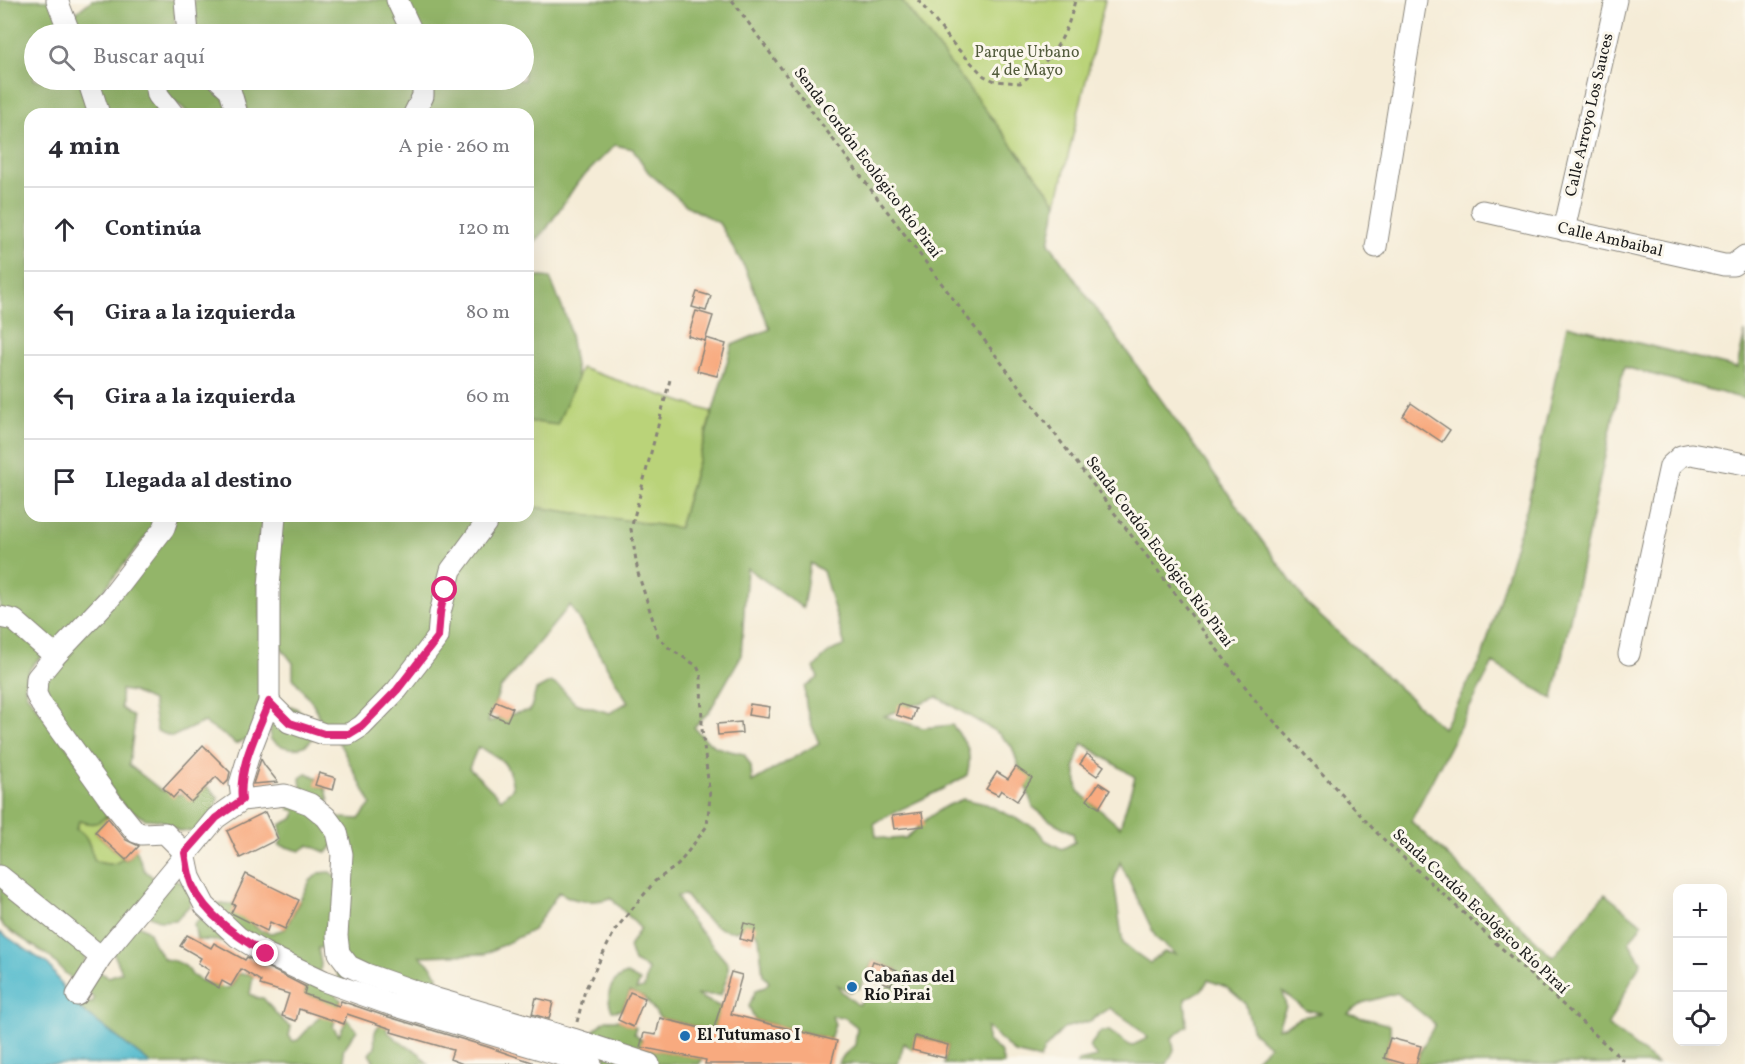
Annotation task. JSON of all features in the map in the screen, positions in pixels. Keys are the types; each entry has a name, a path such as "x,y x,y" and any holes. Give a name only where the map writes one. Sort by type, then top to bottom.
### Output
{"street":[{"path":"57,0 66,24"},
{"path":"185,0 187,24"},
{"path":"396,0 408,24"},
{"path":"1376,247 1416,0"},
{"name":"Calle Arroyo Los Sauces","path":"1564,230 1616,0"},
{"path":"91,90 97,108"},
{"path":"157,90 158,95 168,108"},
{"path":"230,90 235,108"},
{"path":"417,108 423,96 423,90"},
{"name":"Calle Ambaibal","path":"1482,211 1724,265 1742,259"},
{"path":"1629,654 1671,466 1681,456 1691,454 1745,464"},
{"path":"166,522 164,528 110,598 37,678 36,694 41,704 110,800 136,832 165,833 185,853 190,877 205,906 238,937 266,954 324,981 573,1039 649,1064"},
{"path":"242,800 240,784 269,702 269,586 274,522"},
{"path":"269,702 290,723 324,734 349,734 362,726 397,690 438,637 440,613 451,570 463,557 486,522"},
{"path":"0,617 14,620 55,656"},
{"path":"77,995 100,957 216,818 242,800 285,795 310,804 326,817 337,832 342,854 337,936 339,953 350,966 435,1008 591,1064"},
{"path":"0,876 100,957"},
{"path":"324,981 350,966"}],"path":[{"name":"Senda Cordón Ecológico Río Piraí","path":"732,0 814,114 1259,705 1378,834 1627,1064"},
{"path":"918,0 955,46 984,76 995,81 1020,83 1050,58 1066,31 1075,0"},
{"path":"573,1039 585,990 615,930 654,881 678,865 707,826 710,797 702,729 701,675 697,666 669,648 658,636 638,573 631,529 671,376"}],"green space":[{"path":"0,0 57,0 66,24 24,24 24,90 91,90 97,108 24,108 24,522 157,522 59,647 0,612"},
{"path":"92,0 177,0 174,24 76,24 73,15"},
{"path":"194,0 901,0 1057,203 1049,243 1308,605 1443,728 1482,658 1527,507 1567,325 1737,368 1745,332 1745,399 1624,367 1553,699 1493,663 1411,821 1553,957 1605,894 1642,924 1629,942 1641,962 1608,1025 1657,1064 1416,1064 1435,1024 1397,993 1362,1003 1348,1014 1390,1025 1390,1038 1384,1058 1405,1064 1251,1064 1269,1046 1253,1032 1245,1003 1226,987 1208,980 1202,990 1185,999 1187,1026 1172,1038 1174,1050 1167,1064 1076,1064 1079,1061 1097,1057 1089,1047 1101,1031 1109,1031 1131,1046 1148,1038 1110,1008 1090,1021 1064,1028 1044,1050 1040,1059 1015,1053 987,1027 987,1040 1000,1051 1004,1064 944,1064 948,1045 916,1036 912,1050 904,1043 898,1064 838,1064 855,1045 857,1027 844,1017 832,1016 835,1024 830,1039 755,1020 749,1006 756,990 765,987 769,982 763,975 759,937 749,925 735,931 720,928 706,919 685,895 677,896 685,913 728,964 728,974 721,995 696,995 721,1007 713,1031 660,1018 645,998 630,992 622,1010 612,1011 609,999 610,988 621,976 627,974 640,981 636,990 644,988 648,969 634,962 629,947 640,928 611,898 584,901 559,892 533,930 485,954 420,956 438,976 432,994 341,981 334,967 345,960 328,947 318,948 321,964 319,978 341,1000 333,1027 339,1035 347,1019 357,1030 343,1050 344,1061 350,1064 151,1064 73,1003 76,1001 92,1003 94,999 49,956 4,927 0,920 0,622 47,653 37,661 27,675 26,693 114,809 98,822 79,821 76,829 87,839 95,861 114,864 123,858 126,860 136,849 144,870 155,879 169,877 194,888 190,905 176,920 161,921 142,912 138,925 148,931 164,959 181,964 192,975 205,982 223,988 232,985 238,974 253,976 250,994 263,998 291,1027 289,1036 293,1041 298,1040 320,1016 324,1001 304,994 307,984 231,933 223,941 197,940 194,924 216,904 232,904 259,930 271,933 285,929 310,881 319,873 330,872 337,878 338,839 327,853 309,845 300,851 279,845 282,839 280,825 294,818 296,811 289,809 289,801 340,818 359,819 371,804 335,735 322,725 314,705 293,678 293,663 275,640 280,522 534,522 534,507 679,528 732,345 770,329 745,268 719,223 687,206 648,172 633,149 615,145 578,182 534,244 534,108 246,108 240,90 534,90 534,24 194,24","holes":["810,563 823,571 845,646 831,651 821,660 814,668 818,678 805,687 807,709 819,743 752,782 751,766 744,754 711,744 694,727 709,712 741,656 747,568 803,608","570,605 628,702 610,713 575,703 561,688 551,682 536,690 530,711 514,713 488,722 500,689","937,697 998,733 1012,747 1033,807 1051,821 1073,833 1075,842 1062,849 1045,840 1036,828 986,804 963,799 944,807 906,838 889,839 876,836 874,823 967,775 969,767 967,748 962,737 952,725 923,728 884,716","1082,743 1135,777 1120,827 1078,791 1075,766","478,747 503,762 509,772 513,788 501,799 469,768","1120,862 1156,938 1176,954 1164,952 1150,963 1123,944 1114,881","87,951 114,954 122,972 109,977 90,968 84,962","873,961 897,970 891,985 868,995 858,1005 842,992 838,985 850,992 860,988","1283,992 1306,1010 1322,1013 1301,1017 1277,1029 1286,1007"]},
{"name":"Parque Urbano 4 de Mayo","path":"901,0 1105,0 1057,203"},
{"path":"97,90 153,90 159,108 103,108"},
{"path":"165,90 218,90 229,108 183,108 171,101"},
{"path":"534,276 550,278 568,322 577,378 557,425 534,422"},
{"path":"581,368 712,412 679,528 534,507 534,422 557,424"},
{"path":"170,522 263,522 259,536 263,701 251,737 235,744 204,722 172,737 157,731 152,701 133,692 121,690 121,708 133,717 134,728 129,765 161,790 178,795 208,787 218,798 213,814 198,831 179,831 160,820 145,819 124,806 64,729 41,683"},
{"path":"291,706 307,718 314,737 298,748 287,748 270,739 271,721 283,707"},
{"path":"307,773 317,778 316,785 326,788 329,801 318,799 301,788 300,778"},
{"path":"111,815 95,832 123,858 114,864 95,862 89,842 76,829 78,821"},
{"path":"606,1020 618,1020 636,1027 634,1033 642,1040 641,1047 703,1059 699,1064 606,1064 604,1051 592,1032"},
{"path":"383,1022 389,1033 419,1053 428,1064 375,1064 369,1054 375,1047 376,1030"}],"water":[{"path":"0,932 49,965 73,1003 151,1064 0,1064"}],"building":[{"path":"697,292 711,296 706,311 692,307"},
{"path":"696,311 713,316 705,341 688,336"},
{"path":"706,338 726,344 717,376 697,371"},
{"path":"1411,403 1450,430 1442,442 1403,416"},
{"path":"496,701 513,708 507,721 490,714"},
{"path":"750,704 770,707 768,718 748,715"},
{"path":"899,704 916,709 912,720 896,715"},
{"path":"741,722 742,733 718,735 717,724"},
{"path":"203,745 230,772 228,781 224,785 216,777 191,802 179,791 173,798 163,788"},
{"path":"1087,754 1104,766 1097,776 1080,764"},
{"path":"261,759 265,766 278,782 253,784"},
{"path":"1016,767 1032,778 1017,801 1001,790 998,795 986,789 997,772 1008,779"},
{"path":"319,773 336,778 333,790 315,785"},
{"path":"1099,783 1110,790 1099,808 1087,800"},
{"path":"265,812 278,839 240,858 227,831"},
{"path":"922,812 924,826 894,829 892,816"},
{"path":"108,818 126,840 139,846 126,860 95,832"},
{"path":"246,874 299,900 285,929 270,922 267,931 231,913 235,905 232,904"},
{"path":"744,923 756,926 752,942 740,939"},
{"path":"187,935 211,948 214,943 245,960 247,957 306,987 304,994 339,1006 341,1001 532,1062 531,1064 463,1064 450,1059 453,1050 391,1032 392,1029 347,1014 344,1024 299,1009 296,1021 282,1016 289,994 260,985 261,981 241,969 231,986 222,981 219,988 204,979 209,970 198,963 201,958 180,946"},
{"path":"873,961 897,970 891,985 867,977"},
{"path":"731,972 742,975 731,1014 837,1041 831,1064 705,1064 706,1060 640,1047 644,1033 656,1035 660,1018 713,1031"},
{"path":"630,992 645,998 633,1027 618,1020"},
{"path":"536,998 553,1002 549,1019 532,1014"},
{"path":"915,1036 948,1045 945,1058 912,1050"},
{"path":"1390,1038 1421,1046 1416,1064 1405,1064 1384,1058"}],"place":[{"name":"Cabañas del Río Pirai","path":"852,987"},
{"name":"El Tutumaso I","path":"685,1036"}],"route":[{"path":"266,954 238,937 205,906 194,888 185,853 216,818 242,800 240,784 269,702 290,723 324,734 349,734 362,726 397,690 438,637 445,590"}]}
